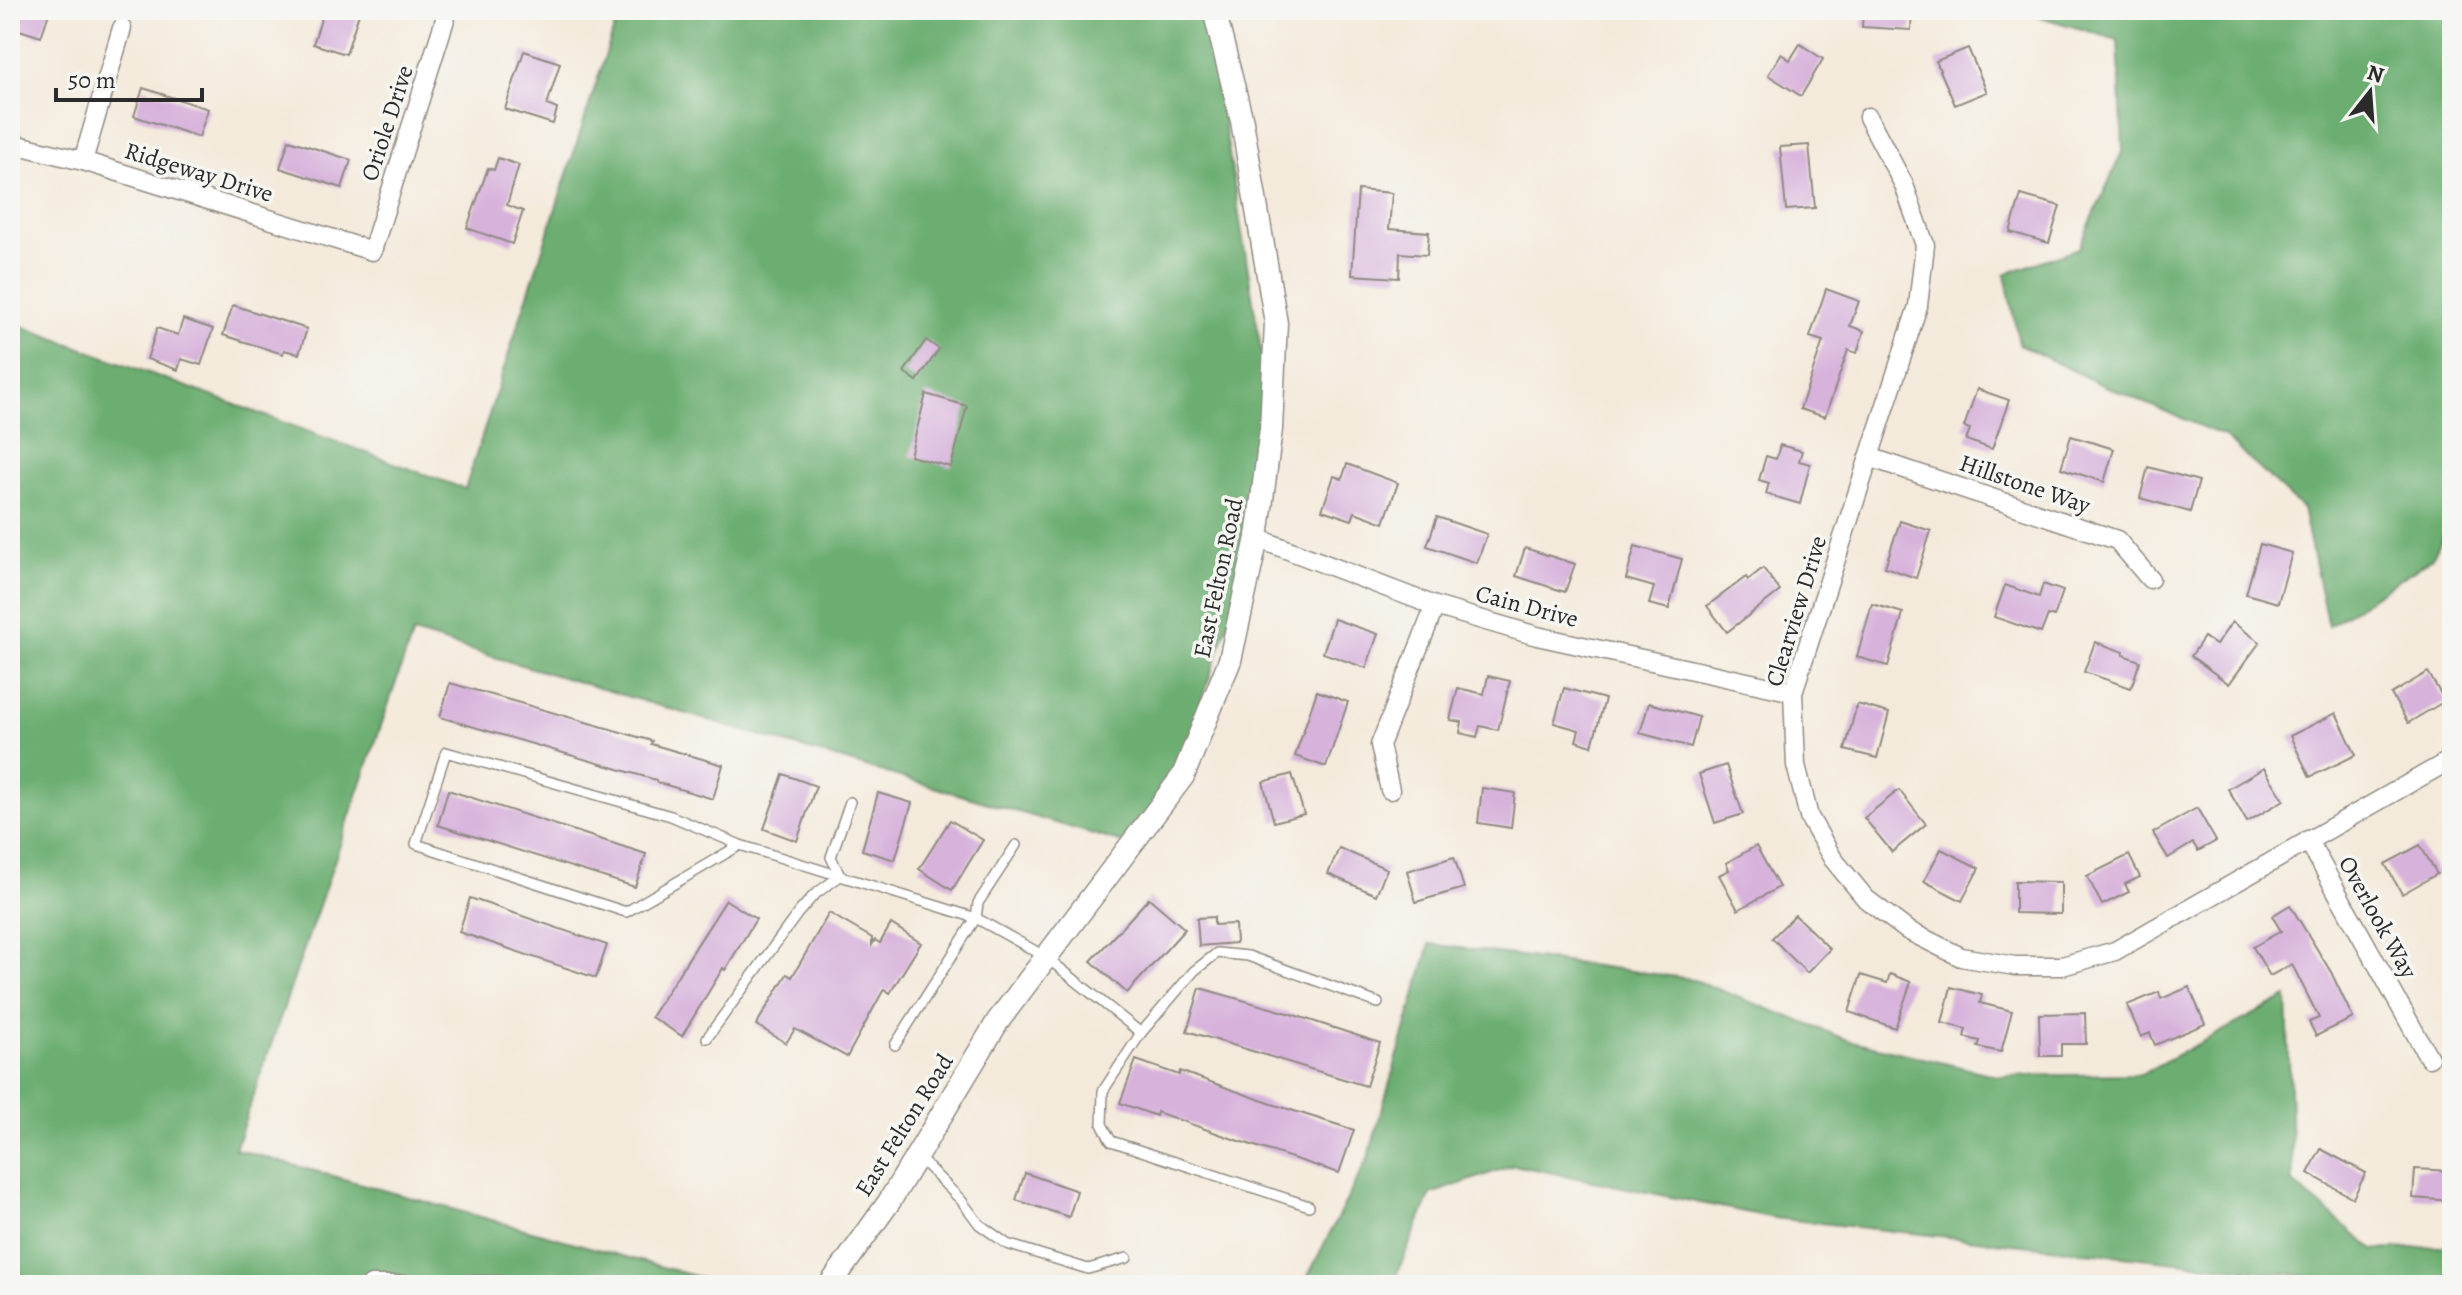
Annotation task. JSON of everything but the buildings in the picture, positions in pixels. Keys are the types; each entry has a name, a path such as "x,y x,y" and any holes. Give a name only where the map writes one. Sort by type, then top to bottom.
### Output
{"street":[{"name":"Oriole Drive","path":"372,251 448,10"},
{"name":"East Felton Road","path":"830,1285 889,1202 998,1021 1183,776 1230,660 1257,538 1271,429 1276,323 1242,121 1214,10"},
{"path":"83,161 122,28"},
{"name":"Clearview Drive","path":"1868,117 1904,185 1925,245 1918,306 1793,692 1796,765 1809,817 1833,859 1866,899 1907,930 1961,957 2015,966 2062,966 2115,951 2452,759"},
{"name":"Ridgeway Drive","path":"10,143 83,161 372,251"},
{"name":"Hillstone Way","path":"1869,457 2117,540 2150,579"},
{"name":"Cain Drive","path":"1257,538 1435,606 1537,636 1793,692"},
{"path":"1390,790 1380,745 1435,606"},
{"name":"Overlook Way","path":"2308,840 2429,1058"},
{"path":"371,1285 500,1285"}],"lane":[{"path":"740,845 626,912 416,844 446,752 671,816 740,845 976,918 1046,957 1141,1033"},
{"path":"840,876 831,857 850,802"},
{"path":"895,1045 976,918 978,903 1016,845"},
{"path":"707,1038 798,913 814,895 840,876"},
{"path":"1309,1206 1111,1141 1102,1124 1103,1091 1141,1033 1194,971 1217,953 1248,956 1378,1003"},
{"path":"917,1156 961,1200 979,1224 1007,1244 1088,1269 1127,1258"}],"green space":[{"path":"620,10 1203,10 1268,393 1257,538 1180,764 1130,845 413,633 235,1149 727,1285 10,1285 10,322 465,489"},
{"path":"2017,10 2452,10 2452,518 2432,558 2328,626 2303,509 2224,436 2098,383 2019,344 2005,274 2079,248 2123,150 2118,40"},
{"path":"1430,944 1692,979 1848,1040 1998,1076 2141,1074 2287,997 2293,1183 2374,1250 2452,1246 2452,1285 2388,1285 1774,1218 1514,1165 1431,1194 1392,1285 1299,1285 1307,1278 1368,1158"}]}
